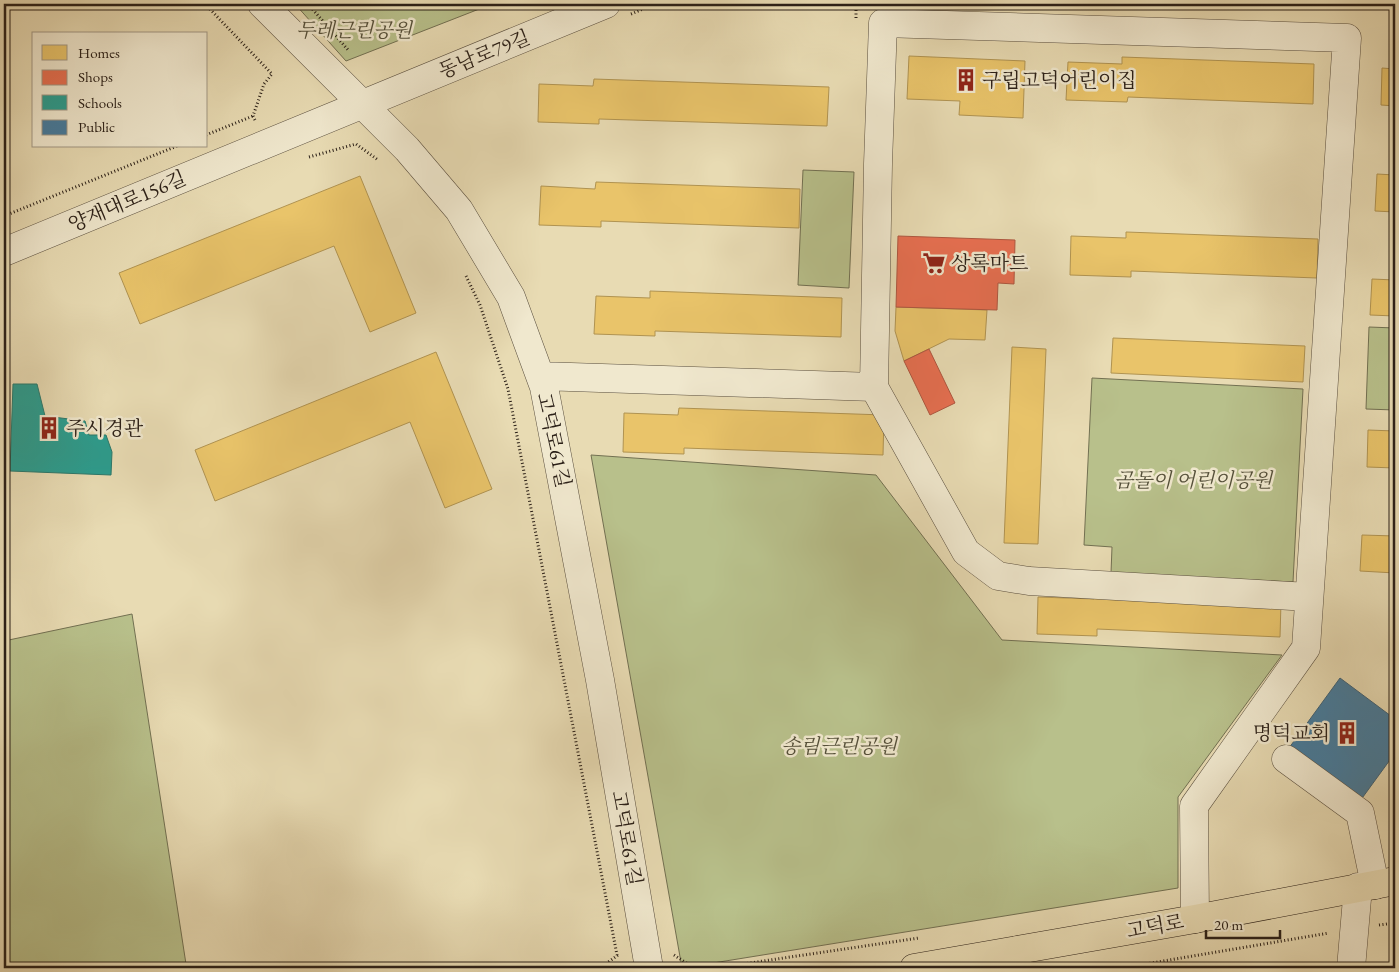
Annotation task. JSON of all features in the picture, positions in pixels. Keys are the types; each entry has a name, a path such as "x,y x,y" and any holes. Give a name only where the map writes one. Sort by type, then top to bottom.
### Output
{"main road":[{"name":"고덕로","path":"914,968 1017,959 1195,919 1376,884"}],"street":[{"name":"고덕로61길","path":"262,4 407,149 459,210 512,297 544,387 598,670 649,968"},
{"name":"동남로79길","path":"362,104 606,4"},
{"path":"1195,919 1194,806 1306,648 1310,597 1347,38 883,23 878,164 874,387 966,552 998,576 1029,581 1310,597"},
{"name":"양재대로156길","path":"4,252 362,104"},
{"path":"540,376 874,387"},
{"path":"1286,759 1360,813 1376,884 1355,928 1352,968"}],"path":[{"path":"205,4 272,74 264,84 253,116 208,134"},
{"path":"308,4 354,57"},
{"path":"856,4 856,21"},
{"path":"303,159 356,144 384,164"},
{"path":"4,216 172,148"},
{"path":"463,272 480,305 508,389 617,955 600,968"},
{"path":"1122,968 1355,928 1395,923"},
{"path":"672,954 694,968"}],"green space":[{"name":"두레근린공원","path":"295,4 492,4 346,61"},
{"path":"803,170 854,172 849,288 798,285"},
{"path":"1369,327 1395,328 1395,410 1366,409"},
{"name":"곰돌이 어린이공원","path":"1092,378 1303,389 1293,582 1111,573 1112,547 1084,545"},
{"name":"송림근린공원","path":"591,455 876,475 1002,640 1282,655 1178,797 1178,888 682,968"},
{"path":"132,614 186,964 161,968 4,968 4,641"}],"building: Homes":[{"name":"구립고덕어린이집","path":"909,56 1025,61 1023,118 959,115 960,101 907,99"},
{"path":"1122,57 1314,64 1313,104 1128,97 1127,102 1066,100 1068,62 1122,64"},
{"path":"1382,68 1395,69 1395,106 1381,105"},
{"path":"594,79 829,87 827,126 599,119 599,124 538,122 539,84 593,86"},
{"path":"1377,174 1395,175 1395,212 1375,211"},
{"path":"360,176 416,313 370,332 334,246 140,324 119,273"},
{"path":"596,182 800,189 799,228 601,221 601,227 539,225 541,186 595,189"},
{"path":"1126,232 1318,239 1317,278 1131,271 1131,277 1070,275 1071,236 1126,238"},
{"path":"1372,279 1395,280 1395,316 1370,315"},
{"path":"650,291 842,298 841,337 655,331 655,336 594,334 596,296 650,298"},
{"path":"896,307 987,310 985,340 949,339 904,361 895,331"},
{"path":"1113,338 1305,346 1303,382 1111,373"},
{"path":"1012,347 1046,349 1038,544 1004,543"},
{"path":"436,352 492,489 445,508 410,422 215,501 195,450"},
{"path":"679,408 884,415 883,455 684,448 684,454 623,452 624,413 678,415"},
{"path":"1368,430 1395,431 1395,468 1367,467"},
{"path":"1362,535 1395,536 1395,573 1360,571"},
{"path":"1094,594 1281,602 1280,637 1097,629 1097,636 1037,634 1038,597 1094,599"}],"building: Shops":[{"path":"898,236 1015,240 1014,284 998,283 997,310 896,307"},
{"path":"929,349 955,403 930,415 904,361"}],"building: Schools":[{"name":"주시경관","path":"13,384 37,384 45,416 85,421 89,435 106,435 112,452 111,475 10,471"}],"building: Public":[{"name":"명덕교회","path":"1340,678 1395,719 1395,753 1360,801 1289,748"}],"place":[{"name":"구립고덕어린이집","path":"966,80"},
{"name":"상록마트","path":"934,263"},
{"name":"주시경관","path":"49,428"},
{"name":"명덕교회","path":"1347,733"}]}
